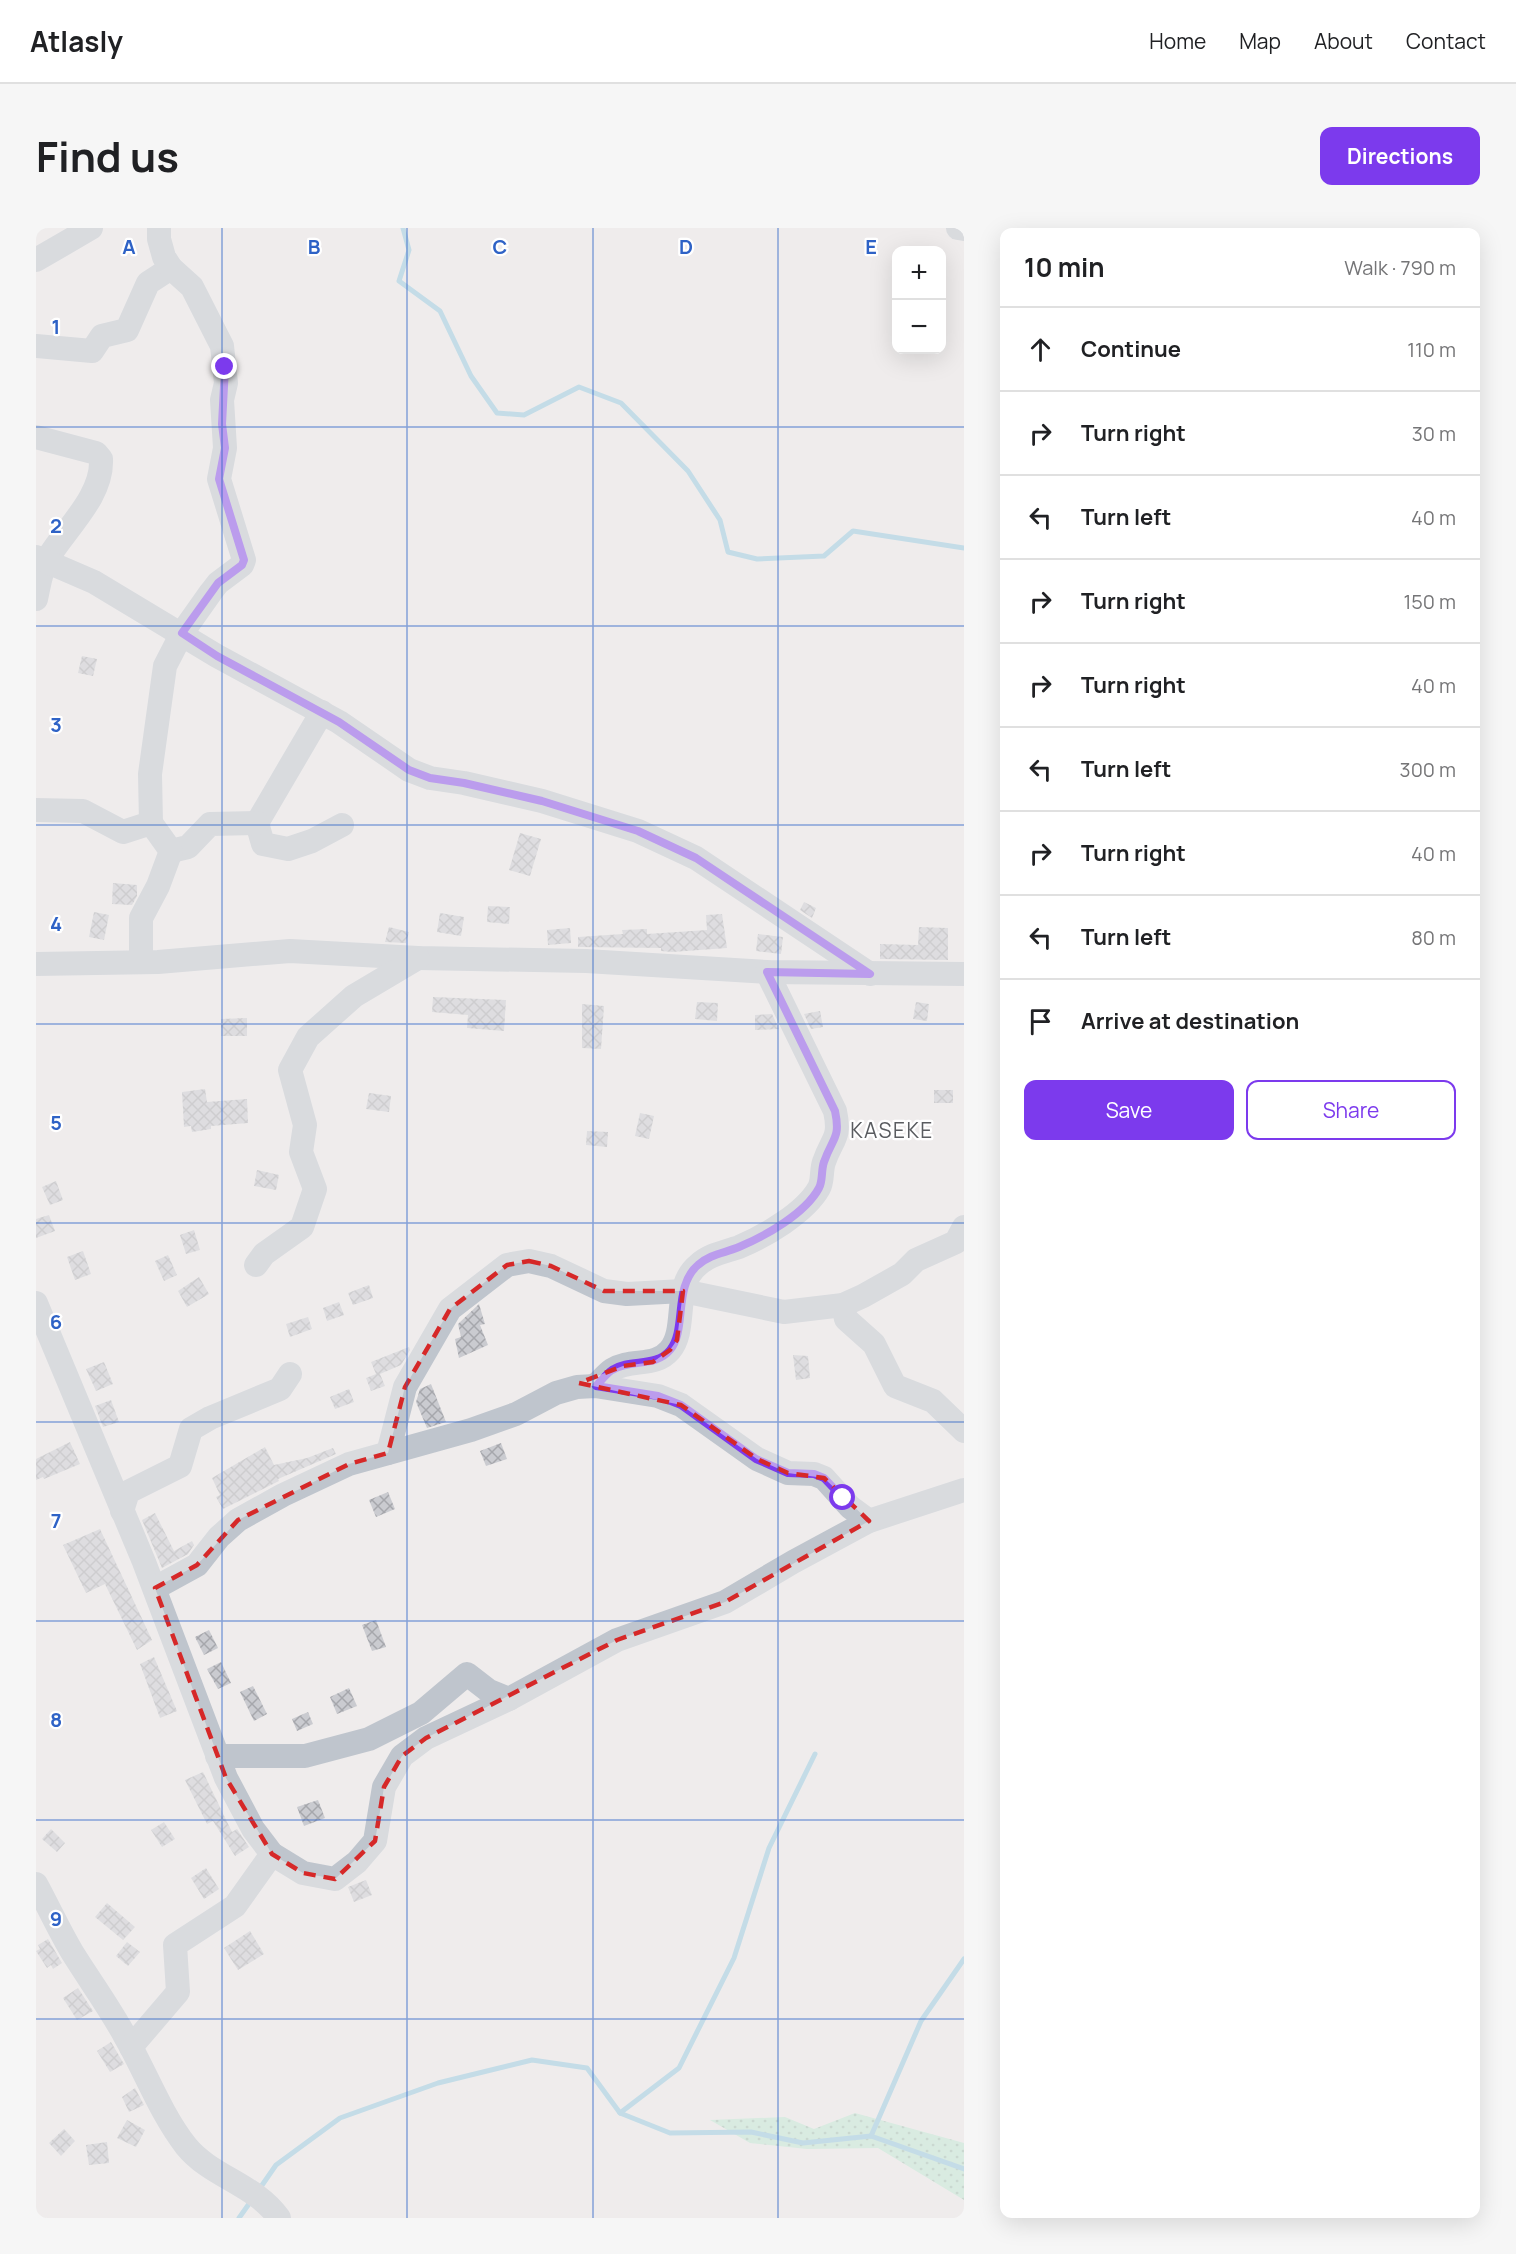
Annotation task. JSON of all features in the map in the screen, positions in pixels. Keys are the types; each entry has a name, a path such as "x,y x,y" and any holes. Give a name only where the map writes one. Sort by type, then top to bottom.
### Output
{"street":[{"path":"36,260 91,228"},
{"path":"159,228 159,239 164,257 171,268 192,287 222,346 226,383 222,400 225,448 219,479 244,560 242,565 218,583 182,633 165,666 154,728 150,774 151,823 171,851"},
{"path":"958,228 964,229"},
{"path":"36,346 92,351 102,336 128,330 148,283 171,268"},
{"path":"36,437 96,453 101,459 99,477 93,490 41,559 36,599"},
{"path":"41,559 94,582 217,656 322,712 409,770 430,778 464,783 542,801 638,831 686,854 870,974"},
{"path":"322,712 257,823 263,844 288,849 312,841 342,825"},
{"path":"36,810 82,812 123,832 151,823"},
{"path":"171,851 188,847 210,824 257,823"},
{"path":"141,962 141,918 158,886 171,851"},
{"path":"36,964 141,962 290,951 418,958 586,961 767,972 964,974"},
{"path":"256,1265 264,1254 302,1227 315,1188 302,1152 305,1125 290,1070 308,1037 354,996 418,958"},
{"path":"596,1386 611,1370 636,1363 653,1362 670,1350 676,1340 683,1292 696,1266 714,1254 737,1248 777,1228 813,1197 820,1186 824,1160 839,1129 835,1111 767,972"},
{"path":"388,1453 405,1387 450,1309 507,1265 529,1261 551,1266 604,1291 627,1294 683,1292 784,1311 843,1305 883,1286 902,1274 916,1260 956,1242 964,1227"},
{"path":"36,1304 43,1334 155,1588 217,1756 253,1829 272,1854 303,1873 334,1879 357,1863 375,1841 384,1787 402,1756 426,1738 509,1699 617,1640 725,1602 869,1521 964,1490"},
{"path":"843,1305 846,1319 874,1344 895,1386 933,1401 964,1431"},
{"path":"122,1511 128,1492 180,1467 191,1429 210,1418 280,1389 290,1374"},
{"path":"155,1588 197,1565 219,1537 238,1520 283,1494 349,1464 505,1418 556,1393 596,1386 658,1396 681,1405 756,1459 788,1473 814,1474 824,1478 850,1507 869,1521"},
{"path":"217,1756 305,1756 369,1739 421,1713 467,1674 489,1691 509,1699"},
{"path":"131,2047 178,1992 174,1945 235,1906 272,1854"},
{"path":"36,1884 72,1951 131,2047 166,2116 187,2147 217,2171 240,2182 274,2211"}],"highlighted area":[{"path":"529,1261 551,1266 604,1291 683,1291 677,1340 670,1350 653,1362 623,1366 579,1383 681,1405 757,1459 788,1473 824,1478 869,1521 725,1602 617,1640 426,1738 402,1756 384,1787 375,1841 335,1879 303,1873 272,1854 226,1778 155,1588 197,1565 238,1520 349,1464 388,1453 405,1387 450,1309 507,1265"}],"green space":[{"path":"855,2113 964,2143 964,2200 878,2148 807,2149 750,2143 710,2120 785,2117 814,2129"}],"building":[{"path":"82,656 97,659 93,676 78,673"},
{"path":"520,833 541,839 530,876 509,870"},
{"path":"113,883 137,885 137,896 132,905 112,904"},
{"path":"804,902 816,908 812,918 800,910"},
{"path":"488,906 510,907 509,924 487,922"},
{"path":"94,912 109,915 104,940 89,937"},
{"path":"440,913 464,917 461,936 437,932"},
{"path":"722,914 727,948 672,952 661,951 661,948 578,947 578,937 623,934 622,930 647,929 647,934 707,930 706,915"},
{"path":"389,927 409,932 406,943 385,942"},
{"path":"919,927 948,928 948,960 880,959 880,944 918,945"},
{"path":"570,928 571,943 548,945 547,930"},
{"path":"758,934 783,937 781,954 756,951"},
{"path":"433,997 506,1000 504,1031 467,1028 468,1015 432,1012"},
{"path":"697,1002 718,1003 717,1021 695,1019"},
{"path":"916,1002 929,1004 927,1021 913,1019"},
{"path":"582,1004 604,1006 601,1049 582,1048"},
{"path":"820,1011 823,1027 811,1029 804,1014"},
{"path":"772,1014 779,1029 755,1030 755,1015"},
{"path":"247,1018 247,1036 221,1036 221,1019"},
{"path":"205,1089 207,1102 247,1099 248,1123 211,1126 211,1129 192,1132 191,1126 184,1127 182,1092"},
{"path":"934,1090 953,1090 953,1103 934,1103"},
{"path":"369,1093 391,1096 389,1112 366,1109"},
{"path":"640,1113 654,1116 649,1139 635,1136"},
{"path":"587,1131 608,1132 607,1147 586,1145"},
{"path":"257,1170 279,1175 276,1190 254,1186"},
{"path":"56,1181 63,1200 50,1205 42,1187"},
{"path":"49,1215 55,1231 36,1238 36,1219"},
{"path":"194,1230 200,1250 186,1254 180,1235"},
{"path":"83,1251 91,1274 75,1280 67,1257"},
{"path":"168,1255 177,1275 164,1281 155,1261"},
{"path":"199,1277 209,1294 187,1307 178,1291"},
{"path":"369,1285 373,1298 353,1305 348,1293"},
{"path":"339,1302 344,1315 327,1321 323,1308"},
{"path":"479,1304 485,1324 480,1325 488,1345 459,1358 455,1339 461,1337 458,1324"},
{"path":"308,1317 312,1329 290,1337 286,1324"},
{"path":"409,1347 410,1350 401,1365 380,1374 385,1386 371,1391 366,1378 376,1374 371,1362"},
{"path":"793,1355 808,1356 810,1378 796,1380"},
{"path":"104,1362 113,1384 96,1391 86,1369"},
{"path":"431,1384 446,1422 427,1428 416,1402 420,1389"},
{"path":"349,1389 354,1402 335,1409 330,1397"},
{"path":"111,1400 119,1422 103,1427 95,1406"},
{"path":"70,1442 80,1464 36,1480 36,1459"},
{"path":"501,1443 507,1459 486,1466 480,1451"},
{"path":"265,1447 274,1465 307,1458 333,1448 336,1454 278,1479 279,1481 223,1509 216,1497 220,1495 212,1478"},
{"path":"388,1492 395,1509 376,1517 369,1500"},
{"path":"155,1513 174,1551 192,1541 194,1545 188,1554 162,1568 142,1520"},
{"path":"100,1529 152,1640 137,1650 105,1584 86,1593 63,1545"},
{"path":"376,1620 386,1647 372,1651 362,1625"},
{"path":"209,1630 218,1648 204,1655 195,1637"},
{"path":"154,1657 177,1711 160,1718 140,1664"},
{"path":"221,1662 231,1683 218,1689 207,1669"},
{"path":"253,1686 267,1714 254,1721 240,1692"},
{"path":"349,1688 357,1706 337,1714 330,1697"},
{"path":"308,1712 313,1724 297,1731 292,1719"},
{"path":"203,1772 232,1832 237,1829 249,1847 235,1856 213,1821 207,1824 185,1780"},
{"path":"318,1800 325,1818 304,1826 297,1807"},
{"path":"164,1822 175,1839 162,1847 151,1830"},
{"path":"51,1829 65,1843 57,1852 42,1839"},
{"path":"206,1868 219,1889 204,1899 191,1878"},
{"path":"366,1880 372,1895 354,1902 348,1887"},
{"path":"107,1903 135,1927 123,1940 95,1917"},
{"path":"250,1931 264,1954 238,1970 224,1948"},
{"path":"48,1939 62,1963 53,1969 51,1965 47,1968 36,1951 40,1949 38,1945"},
{"path":"127,1942 140,1952 128,1966 116,1956"},
{"path":"78,1988 93,2011 77,2020 63,1998"},
{"path":"111,2042 124,2064 110,2072 97,2051"},
{"path":"135,2088 144,2105 129,2112 122,2097"},
{"path":"127,2120 145,2130 136,2147 117,2138"},
{"path":"64,2129 75,2141 61,2156 49,2143"},
{"path":"107,2142 109,2163 89,2165 86,2145"}],"waterway":[{"path":"403,228 409,250 399,281 440,311 471,376 497,413 524,415 579,387 621,403 688,471 720,520 728,552 757,559 824,556 853,531 964,548"},
{"path":"620,2113 679,2068 734,1958 769,1848 815,1754"},
{"path":"871,2136 921,2021 964,1959"},
{"path":"258,2191 276,2165 340,2118 438,2083 532,2060 587,2068 620,2113 670,2133 751,2132 803,2143 871,2136 964,2169"},
{"path":"239,2218 251,2201"}],"district":[{"name":"KASEKE","path":"892,1130"}],"route":[{"path":"225,367 226,383 222,400 222,424 225,448 219,479 244,560 242,565 218,583 182,633 217,656 339,722 409,770 430,778 464,783 542,801 638,831 696,858 790,923 870,974 767,972 835,1111 839,1129 824,1160 820,1186 813,1197 777,1228 737,1248 714,1254 696,1266 687,1279 676,1340 670,1350 653,1362 636,1363 611,1370 596,1386 658,1396 681,1405 712,1425 756,1459 788,1473 814,1474 824,1478 843,1498"}]}
